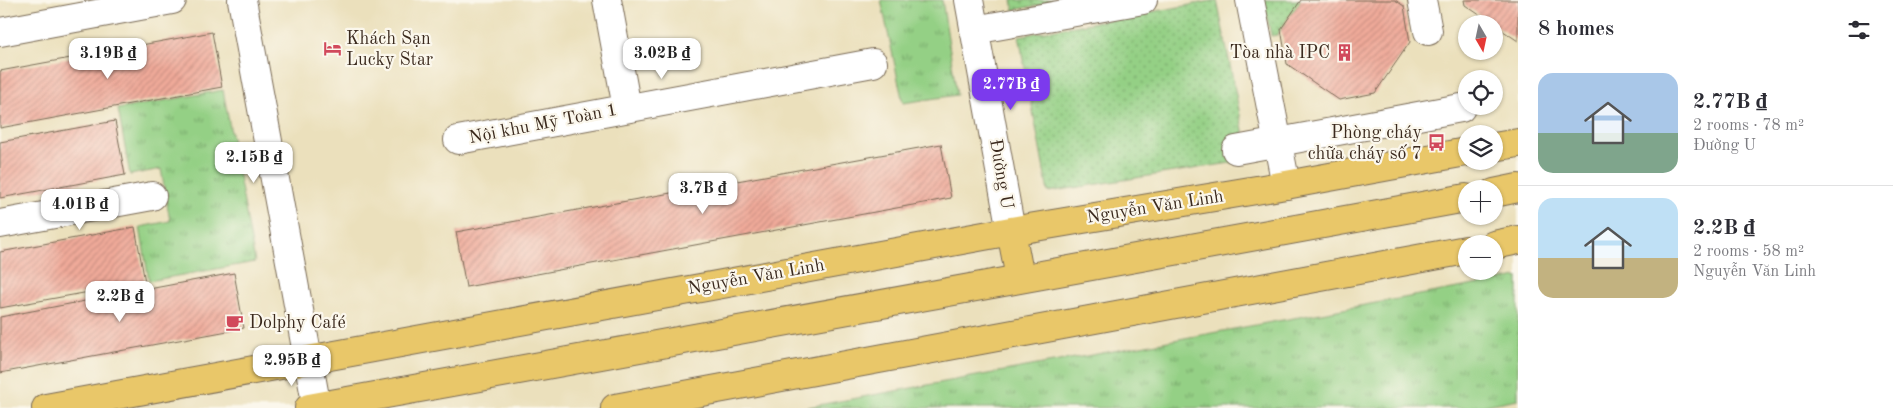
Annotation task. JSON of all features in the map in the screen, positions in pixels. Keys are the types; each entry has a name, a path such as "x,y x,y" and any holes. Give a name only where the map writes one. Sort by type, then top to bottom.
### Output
{"main road":[{"path":"1503,146 1518,143"},
{"name":"Nguyễn Văn Linh","path":"46,408 1011,231 1286,186 1458,154"},
{"path":"1503,191 1518,188"},
{"path":"315,407 1458,199"},
{"path":"1011,231 1020,278"},
{"path":"1503,243 1518,240"},
{"path":"615,408 1458,251"}],"street":[{"path":"0,32 172,0"},
{"path":"242,0 309,360 315,407"},
{"name":"Nội khu Mỹ Toàn 1","path":"607,0 627,108"},
{"name":"Đường U","path":"969,0 1011,231"},
{"path":"974,30 1043,9 1143,0"},
{"path":"1250,0 1286,186"},
{"path":"1422,0 1428,31"},
{"name":"Nội khu Mỹ Toàn 1","path":"458,140 873,63"},
{"path":"1236,150 1458,108"},
{"path":"0,224 152,196"}],"green space":[{"path":"881,0 942,0 957,95 903,103"},
{"path":"1012,0 1064,0 1014,10"},
{"path":"1217,0 1249,160 1048,192 1019,36"},
{"path":"1264,0 1301,0 1277,35 1271,36"},
{"path":"223,90 255,262 149,281 140,227 170,221 161,169 130,175 118,109"},
{"path":"1518,277 1518,399 1471,408 802,408 1503,280"}],"building":[{"name":"Tòa nhà IPC","path":"1301,0 1395,0 1404,6 1410,42 1375,93 1339,100 1287,64 1281,29"},
{"path":"1464,0 1518,0 1518,41 1503,31 1503,15 1480,15 1465,5"},
{"path":"212,32 222,87 0,128 0,71"},
{"path":"115,121 125,175 0,198 0,142"},
{"path":"941,144 951,198 466,287 456,232"},
{"path":"135,227 145,282 0,308 0,252"},
{"path":"234,273 244,328 0,373 0,317"}],"place":[{"name":"Khách Sạn Lucky Star","path":"332,49"},
{"name":"Tòa nhà IPC","path":"1344,53"},
{"name":"Phòng cháy chữa cháy số 7","path":"1436,143"},
{"name":"Dolphy Café","path":"235,323"}]}
